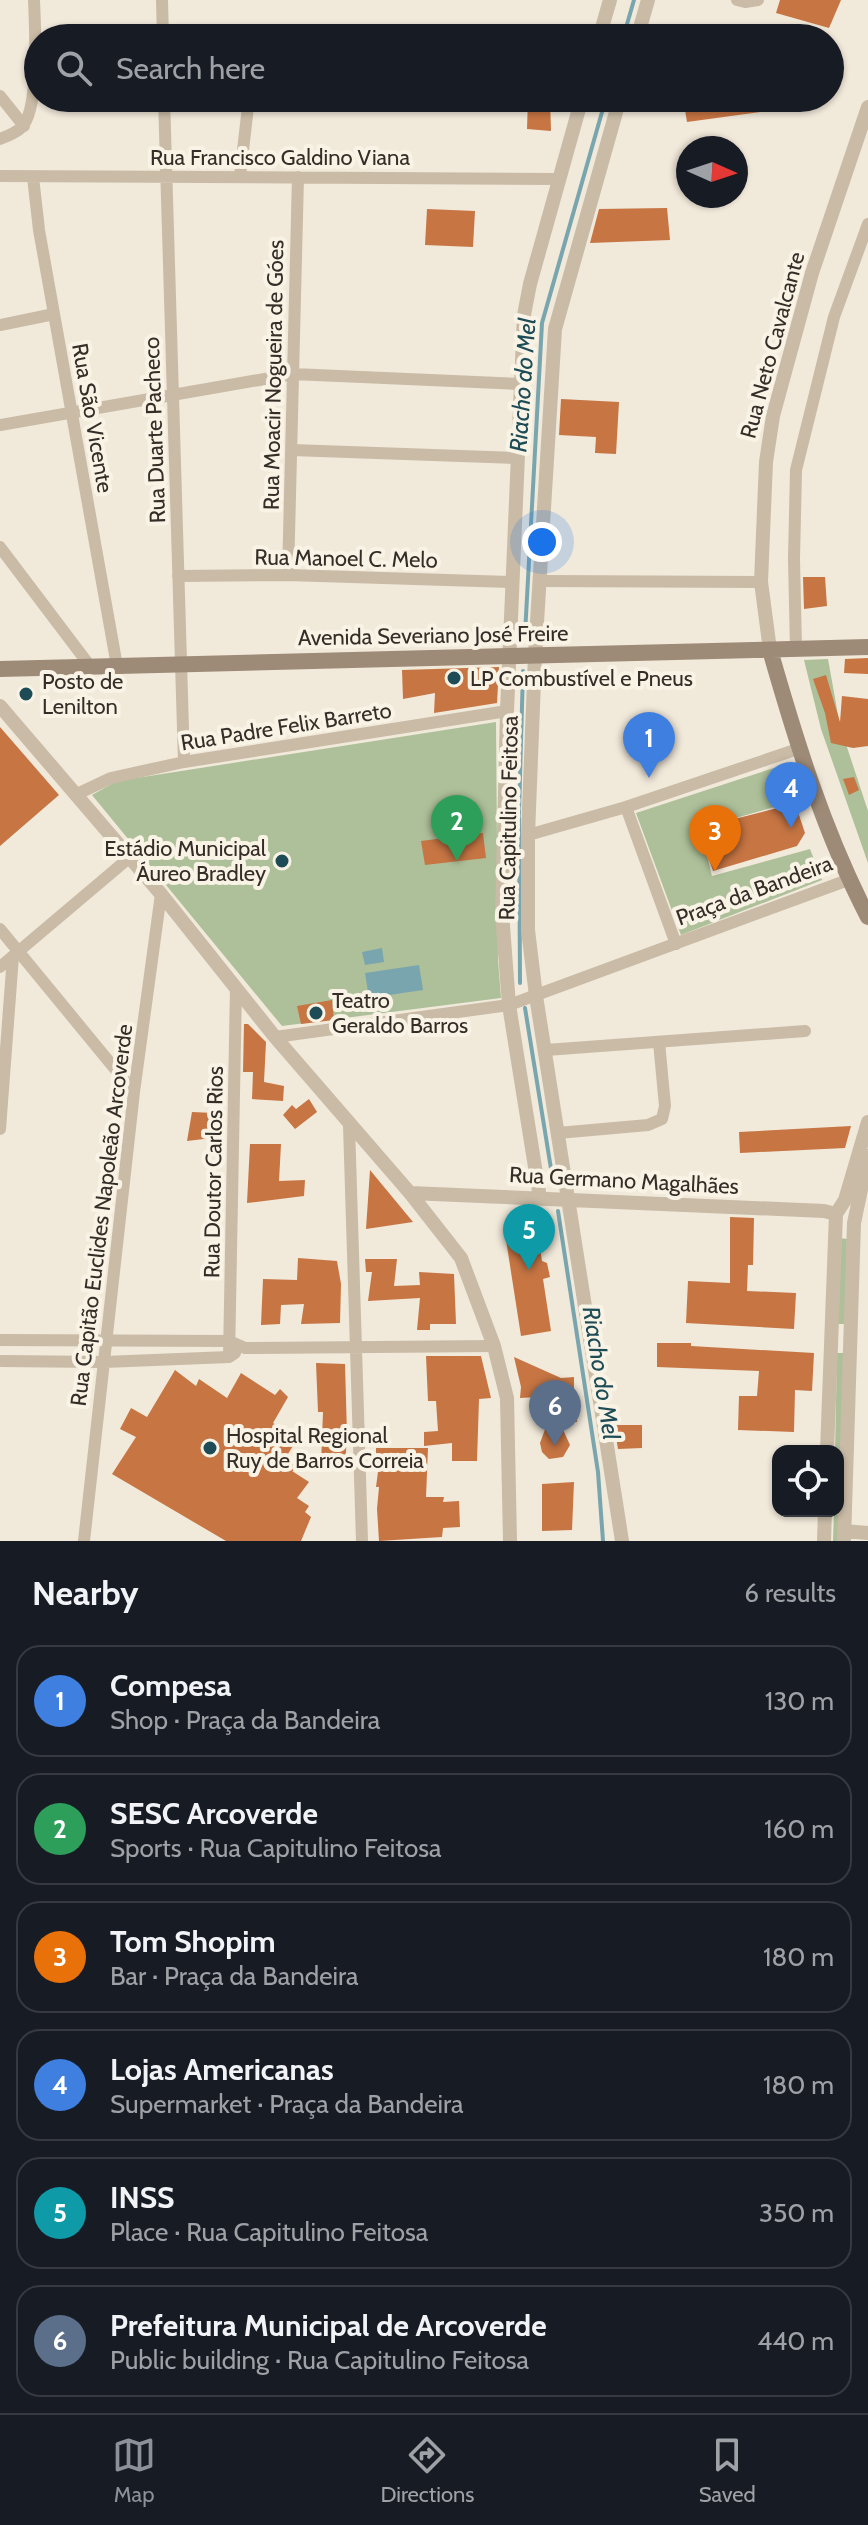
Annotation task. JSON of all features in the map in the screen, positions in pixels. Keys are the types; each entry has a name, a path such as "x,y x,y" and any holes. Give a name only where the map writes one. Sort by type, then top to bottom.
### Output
{"main road":[{"name":"Avenida Severiano José Freire","path":"0,669 868,647"},
{"name":"Praça da Bandeira","path":"770,650 798,749 848,880 868,917"}],"street":[{"path":"34,0 34,24"},
{"path":"162,0 163,24"},
{"path":"603,24 610,0"},
{"path":"641,24 648,0"},
{"path":"737,0 758,0"},
{"path":"0,96 24,126"},
{"name":"Rua Neto Cavalcante","path":"770,650 761,582 766,462 773,416 812,273 868,107"},
{"path":"0,139 24,126 29,112"},
{"name":"Rua Duarte Pacheco","path":"165,112 184,762"},
{"path":"240,176 247,112"},
{"name":"Rua Capitulino Feitosa","path":"540,1198 509,1005 502,913 507,711 524,315 578,112"},
{"name":"Rua Capitulino Feitosa","path":"616,112 555,329 535,655 527,919 536,996 622,1541"},
{"name":"Rua Francisco Galdino Viana","path":"0,176 559,179"},
{"name":"Rua São Vicente","path":"33,177 39,230 117,666"},
{"name":"Rua Moacir Nogueira de Góes","path":"288,575 298,177"},
{"path":"796,649 796,470 834,317 868,224"},
{"path":"0,325 54,314"},
{"path":"0,425 293,374 521,384"},
{"path":"292,450 517,458"},
{"path":"0,547 90,666"},
{"name":"Rua Manoel C. Melo","path":"178,576 288,575 512,582"},
{"path":"541,581 761,582"},
{"path":"1,709 161,894 275,1037 410,1193 461,1258 494,1346 507,1398 510,1541"},
{"name":"Rua Padre Felix Barreto","path":"75,795 119,775 184,762 507,711"},
{"path":"528,835 626,807 798,749"},
{"name":"Praça da Bandeira","path":"626,807 676,944 848,880"},
{"path":"0,967 129,858"},
{"name":"Rua Capitão Euclides Napoleão Arcoverde","path":"84,1541 134,1092 161,894"},
{"path":"0,929 16,953 134,1092"},
{"path":"275,1037 509,1005 676,944"},
{"path":"0,1129 16,953"},
{"name":"Rua Doutor Carlos Rios","path":"229,1357 236,988"},
{"path":"546,1050 805,1031"},
{"path":"558,1133 648,1125 662,1119 665,1106 659,1042"},
{"path":"827,1445 836,1214 845,1200 868,1122"},
{"path":"349,1125 362,1541"},
{"path":"868,1156 857,1204 853,1243 844,1536 868,1533"},
{"name":"Rua Germano Magalhães","path":"410,1193 836,1214"},
{"path":"836,1214 848,1228 853,1243"},
{"path":"831,1335 849,1336"},
{"path":"0,1340 229,1341 245,1348 494,1346"},
{"path":"0,1361 104,1362 229,1357 245,1348"},
{"path":"824,1541 825,1517"}],"green space":[{"path":"828,659 840,726 868,811 868,863 821,729 804,660"},
{"path":"496,722 501,998 282,1026 92,795 117,781"},
{"path":"786,764 796,801 700,828 712,876 810,849 822,880 681,935 636,813"},
{"path":"840,1238 847,1239 845,1324 838,1324"},
{"path":"837,1353 844,1353 842,1445 835,1445"},
{"path":"834,1517 840,1517 839,1541 833,1541"}],"water":[{"path":"382,948 384,962 365,965 362,952"},
{"path":"419,965 423,990 369,998 365,973"}],"building":[{"path":"780,0 841,0 831,24 815,24 776,13"},
{"path":"528,112 550,112 551,131 527,129"},
{"path":"685,112 760,112 687,122"},
{"path":"667,208 670,240 590,243 599,209"},
{"path":"427,209 475,211 473,247 425,245"},
{"path":"561,399 619,402 616,454 595,453 596,437 559,435"},
{"path":"803,577 825,577 827,606 804,609"},
{"path":"868,658 868,674 844,673 845,659"},
{"path":"499,667 497,703 434,713 435,693 403,699 402,670"},
{"path":"826,675 840,722 842,696 868,699 868,746 853,748 831,743 813,679"},
{"path":"0,727 59,795 0,846"},
{"path":"854,777 859,790 849,795 843,779"},
{"path":"789,805 797,809 805,833 797,846 713,871 699,828"},
{"path":"483,833 486,858 425,865 421,841"},
{"name":"Teatro Geraldo Barros","path":"332,1000 334,1020 301,1024 297,1006"},
{"path":"244,1024 248,1024 266,1042 264,1082 284,1086 283,1101 252,1099 253,1072 243,1072"},
{"path":"309,1099 317,1112 295,1129 283,1115 292,1105 296,1109"},
{"path":"192,1112 214,1113 212,1138 187,1141"},
{"path":"851,1126 845,1148 740,1153 739,1132"},
{"path":"250,1144 281,1144 279,1181 305,1180 304,1196 247,1203"},
{"path":"370,1170 413,1222 366,1229"},
{"path":"522,1211 524,1223 536,1221 542,1261 547,1263 550,1277 543,1279 551,1331 521,1336 504,1227 514,1226 512,1213"},
{"path":"730,1217 754,1218 753,1265 748,1265 747,1291 796,1293 794,1329 686,1323 688,1281 730,1283"},
{"path":"298,1258 337,1261 341,1284 340,1323 301,1324 304,1304 281,1305 280,1324 261,1325 263,1279 297,1280"},
{"path":"365,1259 397,1259 394,1286 420,1285 419,1272 454,1274 456,1324 430,1324 430,1330 417,1330 420,1298 368,1301 372,1272 366,1272"},
{"path":"657,1343 814,1353 812,1391 795,1390 794,1432 738,1430 739,1396 757,1396 759,1371 657,1367"},
{"path":"426,1356 481,1356 491,1398 479,1399 477,1461 452,1461 452,1443 424,1446 424,1432 438,1431 436,1401 428,1401"},
{"path":"514,1357 561,1378 574,1377 577,1422 560,1423 570,1445 563,1457 549,1459 542,1452 540,1443 547,1424 539,1425 538,1397 520,1398 521,1387"},
{"path":"316,1363 345,1364 345,1467 331,1470 331,1462 321,1464 323,1412 318,1412"},
{"name":"Hospital Regional Ruy de Barros Correia","path":"175,1370 196,1386 199,1379 227,1398 241,1373 275,1395 280,1389 288,1397 273,1423 298,1438 286,1457 305,1468 292,1471 309,1482 297,1498 309,1506 305,1512 311,1517 301,1541 226,1541 112,1474 136,1437 120,1429 131,1408 147,1417"},
{"path":"614,1425 642,1425 642,1448 618,1449"},
{"path":"376,1448 428,1448 426,1497 444,1497 443,1502 459,1501 460,1527 443,1528 442,1537 379,1541 379,1487 376,1487 379,1464 376,1464"},
{"path":"574,1482 572,1530 542,1531 542,1484"}],"waterway":[{"name":"Riacho do Mel","path":"627,24 634,0"},
{"name":"Riacho do Mel","path":"525,634 542,323 602,112"},
{"name":"Riacho do Mel","path":"520,983 519,813 523,671"},
{"name":"Riacho do Mel","path":"525,1008 553,1181"},
{"name":"Riacho do Mel","path":"558,1211 598,1472 603,1541"}],"place":[{"name":"LP Combustível e Pneus","path":"454,678"},
{"name":"Posto de Lenilton","path":"26,694"},
{"name":"Compesa","path":"649,778"},
{"name":"Lojas Americanas","path":"791,828"},
{"name":"Estádio Municipal Áureo Bradley","path":"282,861"},
{"name":"SESC Arcoverde","path":"457,861"},
{"name":"Tom Shopim","path":"715,871"},
{"name":"Teatro Geraldo Barros","path":"316,1013"},
{"name":"INSS","path":"529,1270"},
{"name":"Prefeitura Municipal de Arcoverde","path":"555,1446"},
{"name":"Hospital Regional Ruy de Barros Correia","path":"210,1448"}]}
